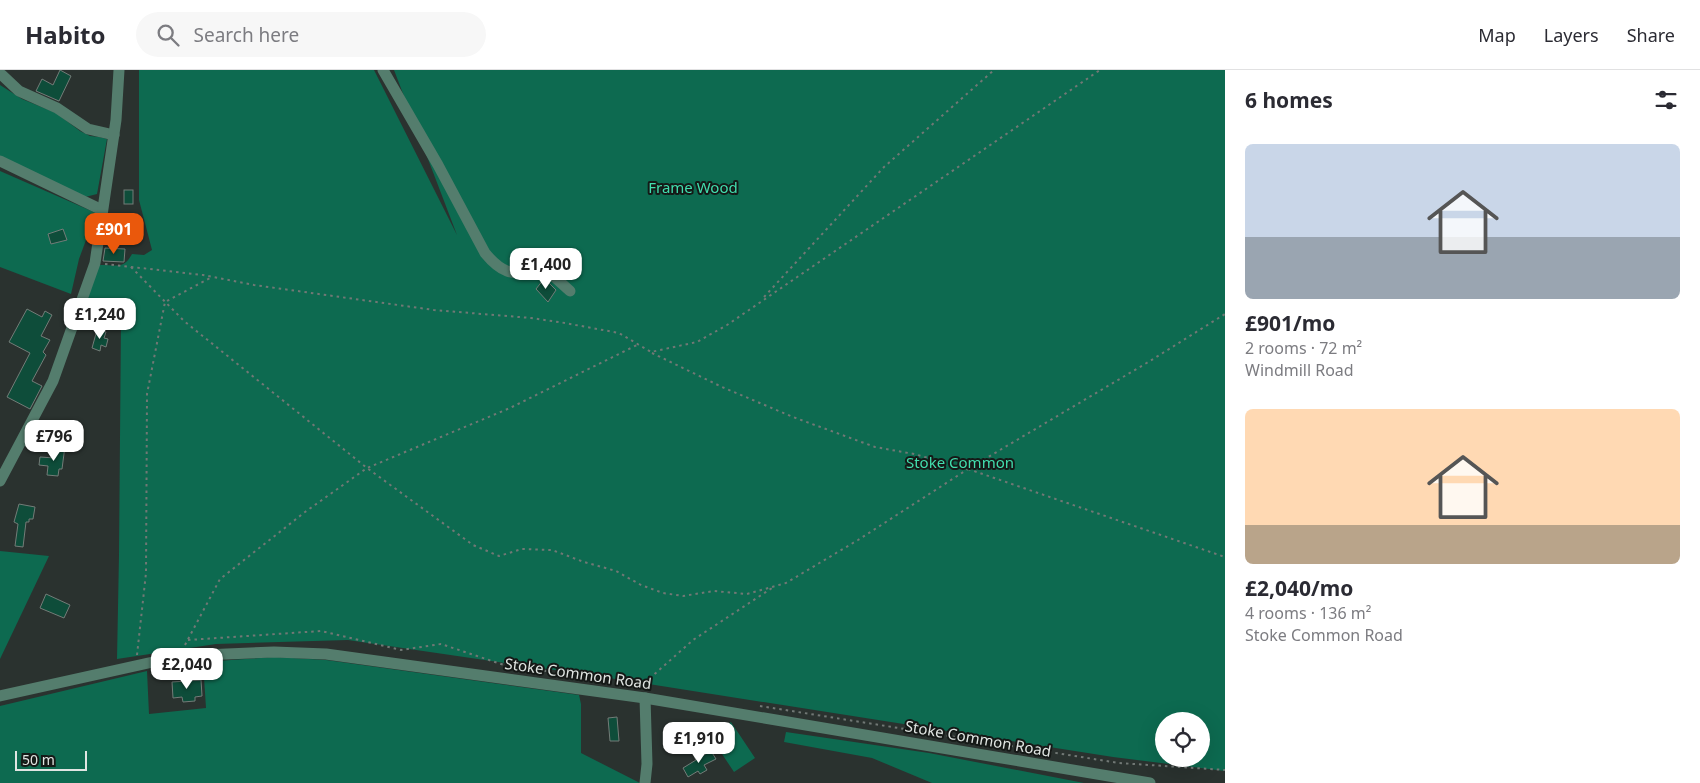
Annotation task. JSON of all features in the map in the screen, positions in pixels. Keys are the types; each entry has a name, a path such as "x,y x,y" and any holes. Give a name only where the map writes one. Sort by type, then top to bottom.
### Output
{"street":[{"path":"0,481 53,380 95,263 116,120 119,70"},
{"path":"382,70 438,165 485,253 493,263 510,273 550,273 570,291"},
{"path":"2,75 19,91 66,112 88,129 114,136"},
{"path":"0,161 102,210"},
{"name":"Stoke Common Road","path":"0,696 180,656 274,652 326,654 644,698 1150,783"},
{"path":"644,698 647,764 645,783"}],"path":[{"path":"761,301 884,167 994,70"},
{"path":"651,352 696,342 728,325 1100,70"},
{"path":"95,263 214,277 254,285 434,310 531,318 619,333 651,352 722,387 793,417 875,448 914,454 968,469 1225,557"},
{"path":"131,267 184,321 367,468 473,544 499,556 522,549 552,550 616,571 641,585 663,593 684,596 714,592 748,594 786,583 968,469 1225,314"},
{"path":"165,302 214,277"},
{"path":"136,661 146,573 147,394 165,302"},
{"path":"180,656 220,580 305,512 367,468 510,408 638,345"},
{"path":"644,698 640,687 693,640 774,586"}],"green space":[{"name":"Stoke Common","path":"139,70 374,70 457,235 394,70 1225,70 1225,771 1193,767 1210,767 1210,712 1155,712 1155,762 636,682 348,640 216,644 117,659 121,319 84,316 91,284 98,265 122,265 132,254 144,255 152,250 139,200"},
{"path":"0,85 22,99 56,113 80,131 90,136 107,139 97,194 85,197 0,156"},
{"path":"0,171 96,213 79,259 71,294 0,267"},
{"path":"0,551 49,556 0,659"},
{"path":"274,657 326,660 579,695 581,704 581,753 640,783 0,783 0,706 147,671 149,714 206,708 203,662"},
{"path":"731,722 755,758 734,772 710,736"},
{"path":"786,732 929,753 1084,783 932,783 872,758 784,742"}],"building":[{"path":"60,70 71,76 59,101 36,91 42,79 53,85"},
{"path":"124,190 133,190 133,204 124,204"},
{"path":"63,229 67,240 51,244 48,234"},
{"path":"105,248 125,249 124,262 103,261"},
{"path":"543,280 546,280 556,290 548,302 536,289"},
{"path":"27,309 42,317 45,311 52,315 41,336 50,340 43,352 46,355 32,381 42,386 30,409 7,397 30,353 9,342"},
{"path":"97,330 106,332 104,338 108,339 106,347 101,345 100,351 92,348"},
{"path":"56,446 65,446 62,469 59,469 58,476 47,475 48,466 39,465 40,457 55,458"},
{"path":"19,504 35,507 33,519 29,519 29,522 26,522 23,547 15,546 18,524 14,522"},
{"path":"46,594 70,605 64,618 40,608"},
{"path":"201,680 202,696 195,697 195,701 183,702 182,697 173,698 172,682"},
{"path":"617,717 619,741 610,741 608,718"},
{"path":"711,751 716,759 704,765 707,770 700,774 698,771 688,777 683,768 696,760 693,754 701,752 702,756"}],"park label":[{"name":"Frame Wood","path":"693,188"}]}
